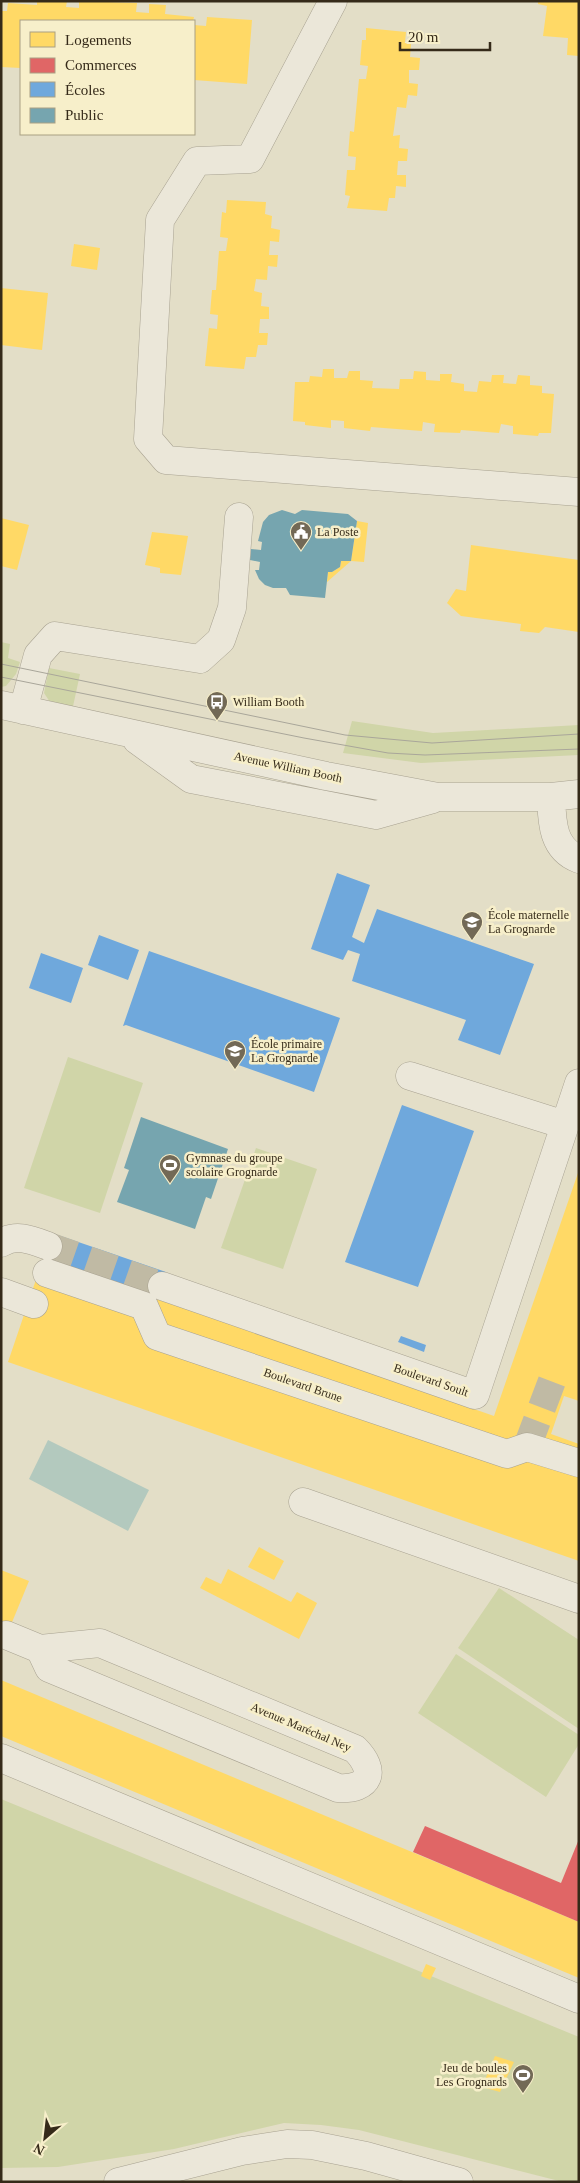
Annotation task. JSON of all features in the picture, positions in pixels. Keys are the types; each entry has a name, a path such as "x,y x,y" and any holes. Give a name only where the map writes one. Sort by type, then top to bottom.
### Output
{"street":[{"path":"333,1 250,159 197,161 160,220 148,439 166,460 579,492"},
{"path":"12,707 38,655 55,636 200,659 221,640 232,608 239,517"},
{"name":"Avenue William Booth","path":"12,707 326,776 438,797 579,794"},
{"path":"551,796 553,824 558,844 579,859"},
{"path":"410,1076 565,1125"},
{"name":"Boulevard Soult","path":"162,1286 475,1395 579,1083"},
{"path":"1,1243 7,1239 23,1237 48,1246"},
{"name":"Boulevard Brune","path":"47,1273 144,1306 157,1336 507,1454 528,1447 579,1463"},
{"path":"1,1292 34,1304"},
{"path":"303,1502 579,1599"},
{"name":"Avenue Maréchal Ney","path":"6,1635 40,1649 100,1643 355,1749 365,1759 368,1770 363,1783 353,1789 338,1788 49,1668 40,1649"},
{"path":"1,1758 579,1999"},
{"path":"118,2182 211,2171 242,2151 287,2144 312,2145 366,2156 460,2182"}],"green space":[{"path":"1,642 10,644 8,658 20,662 16,674 6,686 1,687"},
{"path":"49,668 80,674 72,711 50,702 44,693"},
{"path":"352,721 433,733 579,725 579,755 421,763 343,753"},
{"path":"68,1057 143,1083 100,1213 24,1188"},
{"path":"256,1148 317,1169 283,1269 221,1248"},
{"path":"499,1588 579,1640 579,1729 458,1648"},
{"path":"456,1654 579,1735 579,1744 546,1797 418,1713"},
{"path":"1,1799 579,2037 579,2182 563,2182 359,2130 284,2123 174,2149 58,2167 1,2168"}],"shaded area":[{"path":"48,1440 149,1490 128,1531 29,1479"}],"building: Logements":[{"path":"37,1 67,1 66,7 79,8 79,1 137,3 136,12 149,13 149,4 166,5 165,14 194,17 193,20 20,20 20,68 1,67 1,11 7,11 8,3 37,5"},
{"path":"538,1 579,1 579,56 567,55 568,38 543,36 547,6 538,4"},
{"path":"207,17 252,20 247,84 195,80 195,25 206,26"},
{"path":"366,28 406,32 405,43 411,44 410,57 420,58 419,70 409,70 409,83 418,84 417,96 408,95 406,108 397,107 393,136 400,135 399,148 408,149 407,161 398,161 397,175 406,175 406,187 396,186 395,198 389,198 387,211 347,208 350,196 345,195 347,170 355,170 356,157 348,156 350,131 354,132 359,79 366,79 368,66 360,65 362,40 366,40"},
{"path":"227,200 266,202 265,214 272,216 271,228 280,230 279,242 270,241 269,255 278,255 277,267 268,266 267,280 256,279 254,291 262,293 261,306 269,307 269,319 260,319 259,333 268,333 267,345 258,345 256,357 246,357 244,369 205,366 209,328 217,329 218,315 210,314 212,290 216,290 219,251 226,251 228,238 220,237 222,212 226,213"},
{"path":"74,244 100,248 97,270 71,266"},
{"path":"1,288 48,293 42,350 1,345"},
{"path":"323,369 334,369 334,378 347,378 349,371 360,371 360,380 373,381 372,388 399,389 400,379 413,379 414,371 426,372 426,380 440,381 440,374 452,374 451,382 464,384 464,391 477,392 479,381 491,382 492,375 504,375 503,383 516,384 518,375 530,376 530,385 542,386 542,393 554,394 551,433 539,433 538,436 513,434 513,426 501,424 499,433 461,430 460,433 434,432 435,424 423,422 422,431 371,427 370,431 344,428 344,421 331,420 331,428 305,425 305,422 293,421 295,382 309,382 310,376 322,377"},
{"path":"1,518 29,525 17,570 1,566"},
{"path":"357,521 368,523 364,562 351,561"},
{"path":"152,532 188,536 181,575 160,573 160,568 145,565"},
{"path":"471,545 579,560 579,632 545,627 539,633 520,631 521,624 461,616 447,603 456,589 466,591"},
{"path":"341,561 351,561 327,582 328,572 332,572 340,567"},
{"path":"578,1173 579,1401 564,1396 551,1434 579,1444 579,1561 8,1362 43,1259 494,1416"},
{"path":"259,1547 284,1561 274,1580 248,1567"},
{"path":"228,1569 291,1602 297,1592 317,1603 299,1639 200,1588 206,1577 221,1584"},
{"path":"1,1570 29,1581 1,1649"},
{"path":"1,1680 579,1922 579,1978 1,1736"},
{"path":"426,1964 436,1968 430,1980 421,1976"},
{"path":"495,2056 514,2062 500,2092 482,2087"}],"building: Commerces":[{"path":"425,1826 561,1883 579,1839 579,1922 413,1852"}],"building: Écoles":[{"path":"337,873 370,885 352,937 364,943 377,909 534,964 500,1055 458,1040 466,1020 352,981 360,954 348,950 343,960 311,949"},
{"path":"99,935 139,950 128,980 88,965"},
{"path":"149,951 340,1018 314,1092 126,1025 123,1026"},
{"path":"41,953 83,968 71,1003 29,988"},
{"path":"402,1105 474,1131 418,1287 345,1262"},
{"path":"52,1233 166,1272 157,1300 43,1259"},
{"path":"401,1336 426,1345 424,1352 398,1342"}],"building: Public":[{"path":"282,510 295,514 302,510 348,514 357,521 351,561 341,561 340,567 332,572 328,572 325,598 290,595 286,588 273,588 265,585 259,579 255,570 259,570 260,562 250,560 251,549 261,550 262,542 258,541 263,522 269,515"},
{"name":"Gymnase du groupe scolaire Grognarde","path":"141,1117 228,1149 211,1199 206,1197 195,1229 117,1202 129,1170 124,1168"}],"tunnel":[{"path":"48,1246 162,1286"},
{"path":"527,1447 552,1381"}],"tram line":[{"path":"1,664 345,735 432,743 579,734"},
{"path":"1,677 388,753 425,755 579,749"}],"place":[{"name":"La Poste","path":"301,551"},
{"name":"William Booth","path":"217,721"},
{"name":"École maternelle La Grognarde","path":"472,941"},
{"name":"École primaire La Grognarde","path":"235,1070"},
{"name":"Gymnase du groupe scolaire Grognarde","path":"170,1184"},
{"name":"Jeu de boules Les Grognards","path":"523,2094"}]}
